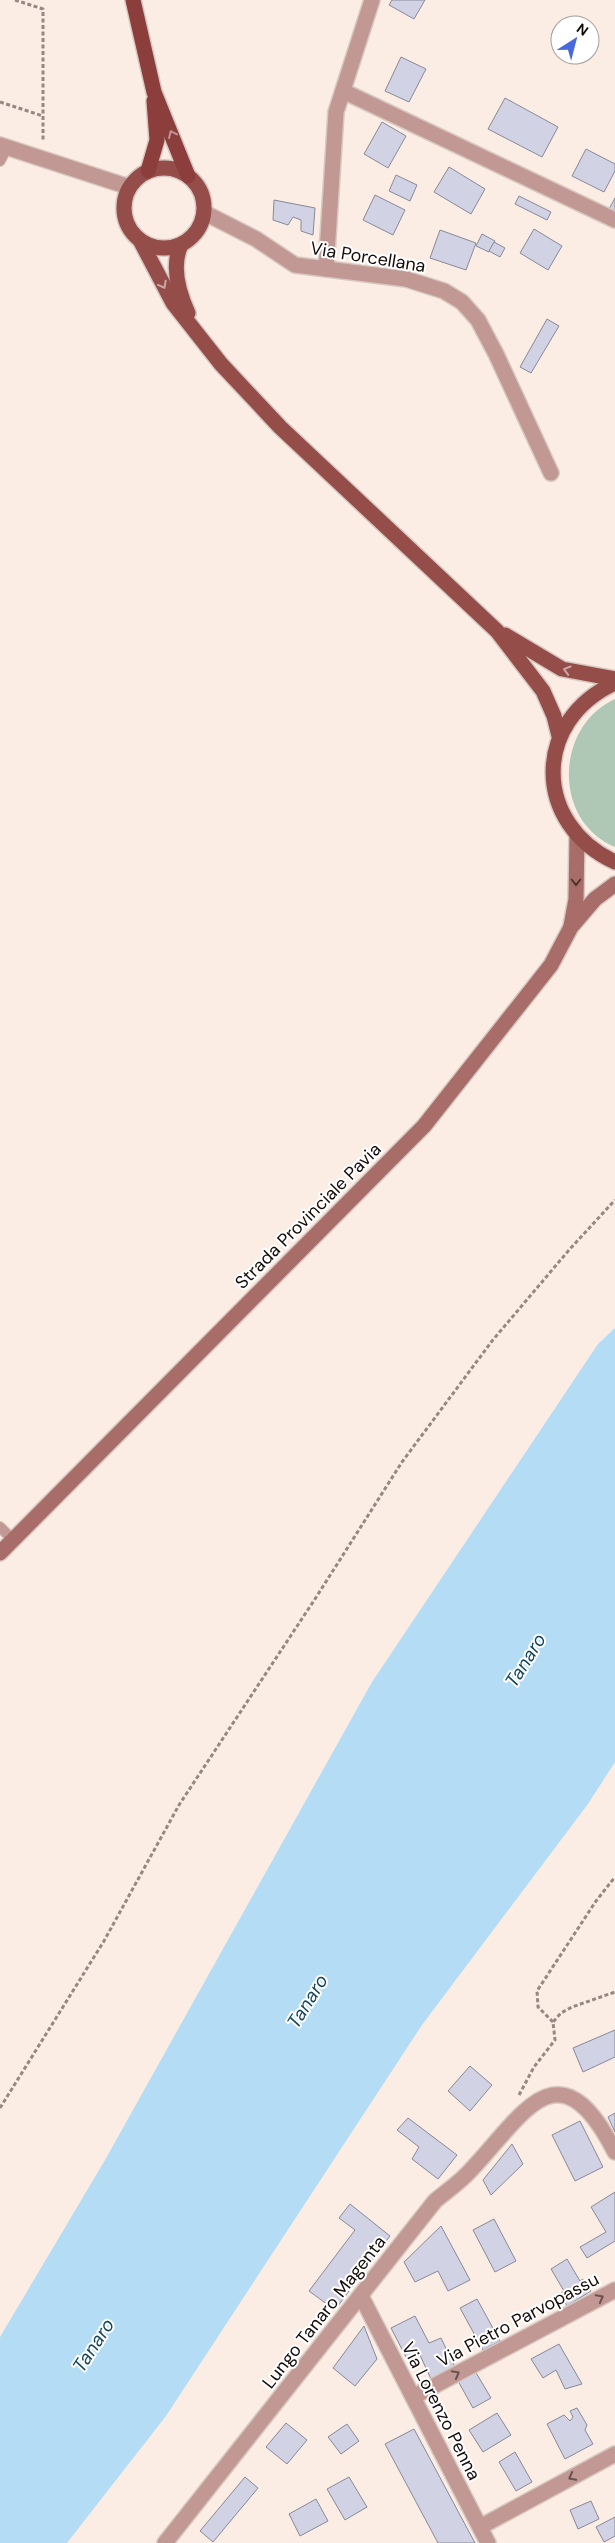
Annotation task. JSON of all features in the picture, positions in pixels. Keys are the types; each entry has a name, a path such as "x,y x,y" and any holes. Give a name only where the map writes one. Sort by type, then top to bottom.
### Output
{"highway":[{"path":"133,0 154,92 188,176"},
{"path":"148,171 157,140 154,92"}],"main road":[{"path":"195,330 182,301 177,278 176,254 181,246 192,238 200,227 204,213 201,193 188,176 169,168 148,171 129,187 125,199 126,223 141,242 173,303 221,364 280,427 497,631 543,691 554,716 559,736"},
{"path":"141,242 153,248 167,249 181,246"},
{"path":"497,631 562,669 615,679"},
{"path":"615,683 596,692 574,711 559,736 553,762 554,788 562,814 577,836 594,851 615,862"},
{"path":"571,927 576,899 577,836"},
{"name":"Strada Provinciale Pavia","path":"0,1553 424,1126 551,964 571,927 595,899 615,884"}],"street":[{"path":"326,269 336,112 372,0"},
{"path":"343,91 615,220"},
{"path":"2,151 44,160 129,187"},
{"name":"Via Porcellana","path":"204,213 256,239 295,265 413,280 444,291 462,302 478,320 496,354 551,473"},
{"name":"Lungo Tanaro Magenta","path":"165,2543 435,2201 469,2172 521,2112 546,2096 567,2095 584,2105 602,2127 615,2152"},
{"name":"Via Pietro Parvopassu","path":"413,2397 615,2290"},
{"name":"Via Lorenzo Penna","path":"361,2296 488,2543"},
{"path":"480,2527 615,2454"}],"lane":[{"path":"0,1527 13,1540"}],"path":[{"path":"15,0 43,9 44,160"},
{"path":"0,102 43,116"},
{"path":"0,2108 104,1941 179,1804 315,1599 402,1462 504,1326 568,1250 615,1200"},
{"path":"521,2112 519,2096 534,2067 555,2040 553,2022 538,2008 537,1991 596,1901 615,1877"},
{"path":"553,2022 560,2013 615,1992"}],"green space":[{"path":"615,699 615,847 594,834 580,817 571,796 569,773 572,751 581,730 595,712"}],"water":[{"name":"Tanaro","path":"615,1328 615,1762 588,1804 422,2025 166,2416 67,2543 0,2543 0,2337 105,2160 372,1682 598,1344"}],"building":[{"path":"392,0 425,0 414,19 389,5"},
{"path":"401,57 426,69 409,102 385,91"},
{"path":"505,98 558,127 542,157 488,129"},
{"path":"382,122 406,136 388,168 364,154"},
{"path":"586,149 615,164 615,171 604,192 572,176"},
{"path":"449,167 485,189 471,214 434,192"},
{"path":"396,175 417,185 410,201 389,191"},
{"path":"375,195 405,210 393,235 363,220"},
{"path":"519,196 551,212 547,220 515,204"},
{"path":"615,198 615,212 609,209"},
{"path":"274,200 315,208 313,235 301,231 301,220 293,217 288,225 273,220"},
{"path":"534,229 562,246 548,270 520,253"},
{"path":"440,230 476,243 466,270 430,258"},
{"path":"482,234 495,241 489,252 476,246"},
{"path":"494,242 505,248 500,257 489,251"},
{"path":"547,319 559,326 531,373 520,367"},
{"path":"615,2030 615,2057 583,2072 573,2048"},
{"path":"470,2066 492,2085 470,2111 448,2091"},
{"path":"615,2113 615,2132 608,2117"},
{"path":"408,2118 457,2155 438,2179 412,2159 419,2147 397,2130"},
{"path":"580,2121 603,2167 575,2181 552,2135"},
{"path":"512,2144 523,2164 491,2195 483,2180"},
{"path":"615,2192 615,2241 587,2258 580,2247 606,2232 591,2207"},
{"path":"350,2204 390,2236 335,2310 309,2291 355,2230 339,2218"},
{"path":"494,2219 516,2261 495,2272 473,2230"},
{"path":"441,2226 470,2280 448,2291 438,2271 415,2282 404,2262"},
{"path":"567,2259 580,2281 583,2279 591,2291 567,2306 560,2294 564,2291 551,2269"},
{"path":"477,2299 500,2341 483,2350 460,2308"},
{"path":"415,2316 429,2343 441,2338 455,2367 431,2379 419,2353 407,2359 391,2328"},
{"path":"364,2326 377,2359 355,2386 333,2368"},
{"path":"559,2344 582,2384 565,2389 556,2370 543,2378 531,2359"},
{"path":"475,2371 491,2398 473,2408 458,2381"},
{"path":"577,2408 587,2425 585,2430 593,2444 565,2459 547,2424 564,2415 570,2421 573,2417 570,2411"},
{"path":"497,2413 511,2435 483,2452 469,2430"},
{"path":"286,2423 307,2440 287,2464 266,2447"},
{"path":"347,2424 359,2441 341,2454 328,2437"},
{"path":"414,2429 475,2543 438,2543 385,2444"},
{"path":"515,2452 532,2482 516,2491 499,2462"},
{"path":"245,2477 258,2488 213,2542 200,2531"},
{"path":"349,2477 367,2507 345,2520 327,2489"},
{"path":"316,2499 328,2521 300,2536 289,2514"},
{"path":"591,2501 599,2519 578,2529 570,2510"},
{"path":"615,2517 615,2536 604,2542 596,2527"}]}
